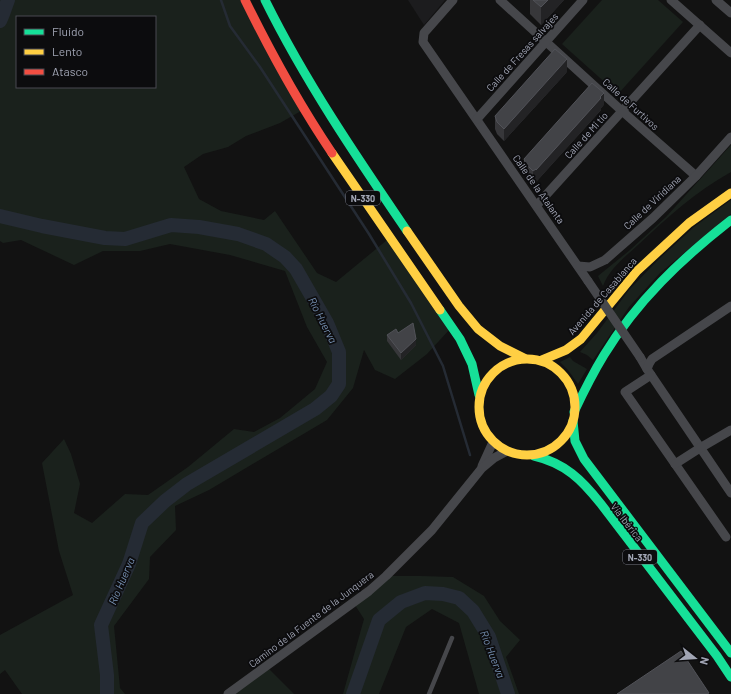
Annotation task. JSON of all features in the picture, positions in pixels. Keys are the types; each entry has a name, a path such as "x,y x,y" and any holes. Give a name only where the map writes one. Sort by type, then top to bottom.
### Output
{"main road":[{"name":"N-330","path":"245,0 258,30 312,122 460,339 472,364 479,395 481,424 493,442 507,451 534,456 548,451 556,446 566,435 573,422 575,403 569,384 555,368 542,360 524,358 497,346 466,316 432,268 319,99 279,30 265,0"},
{"name":"Avenida de Casablanca","path":"542,360 561,353 578,342 637,271 689,223 731,192"},
{"path":"574,412 592,373 616,335 642,302 676,266 731,220"},
{"name":"N-330","path":"479,395 486,380 494,371 503,364 524,358"},
{"name":"Vía Ibérica","path":"573,422 575,441 584,459 731,653"},
{"name":"Vía Ibérica","path":"534,456 555,462 582,483 717,656 731,677"}],"street":[{"name":"Calle de la Atalanta","path":"453,0 424,33 423,42 537,205 731,493"},
{"name":"Calle de Furtivos","path":"500,0 622,112 696,176"},
{"name":"Calle de Fresas salvajes","path":"477,119 583,0"},
{"path":"671,0 731,53"},
{"path":"716,0 731,13"},
{"name":"Calle de Mi tío","path":"537,205 700,25"},
{"name":"Calle de Viridiana","path":"578,266 590,267 605,260 654,218 696,176 731,137"},
{"path":"726,537 625,392 649,372 649,364 652,359 731,306"},
{"path":"675,464 731,430"},
{"name":"Camino de la Fuente de la Junquera","path":"482,468 493,442"},
{"name":"Camino de la Fuente de la Junquera","path":"228,694 364,595 386,576 432,530 482,468 494,458 507,451"}],"lane":[{"path":"430,694 452,638"}],"shaded area":[{"path":"0,0 241,0 301,111 280,123 246,136 228,147 203,154 184,167 199,199 221,211 264,220 275,211 317,273 336,282 387,240 450,329 427,354 395,379 375,370 364,350 353,388 327,420 209,490 175,506 176,530 150,557 149,579 114,626 120,688 125,694 22,694 5,670 0,674 0,635 73,595 59,551 42,463 64,439 71,454 80,484 74,513 92,523 125,494 148,495 188,467 234,429 254,432 280,418 315,389 327,362 307,327 285,271 230,255 170,244 140,251 103,251 74,265 21,240 3,243 0,241"},
{"path":"408,0 445,0 424,25"},
{"path":"602,0 658,0 683,22 618,94 562,44"},
{"path":"731,145 731,172 694,196 661,224 618,263 609,274 603,286 598,276 630,250 666,217"},
{"path":"731,200 731,214 660,273 629,307 593,360 580,352 597,333 629,290 658,260 694,227"},
{"path":"570,357 573,361 587,369 578,384 560,362"},
{"path":"386,576 453,577 484,596 500,621 520,640 506,657 519,694 479,694 459,623 432,609 406,627 379,694 343,694 364,619 353,602"},
{"path":"266,666 294,694 228,694"}],"building":[{"path":"533,0 548,0 541,7"},
{"path":"555,49 567,59 504,129 497,122 495,116"},
{"path":"592,83 604,93 600,97 601,98 536,170 533,171 526,164 524,159"},
{"path":"413,323 416,339 401,353 387,335 396,329 398,333"},
{"path":"681,651 709,693 617,694"}],"waterway":[{"name":"Río Huerva","path":"0,21 8,0"},
{"path":"221,0 230,26 260,67 369,234 411,303 443,366 470,455"},
{"name":"Río Huerva","path":"0,216 105,238 125,239 171,225 199,227 238,234 266,244 285,257 296,269 327,323 339,352 339,384 331,396 315,409 187,484 165,501 142,523 129,564 101,625 107,675 107,694"},
{"name":"Río Huerva","path":"353,694 379,620 401,602 425,593 443,594 459,598 473,611 489,637 508,694"}],"traffic: fast":[{"path":"265,0 280,30 314,89 407,231"},
{"path":"574,412 600,362 617,335 631,317 661,282 695,250 731,220"},
{"path":"440,310 460,339 472,364 479,395"},
{"path":"573,421 575,441 584,459 731,653"},
{"path":"534,456 545,459 564,468 587,487 717,656 731,677"}],"traffic: slow":[{"path":"332,153 440,310"},
{"path":"542,360 566,350 581,339 637,271 689,223 731,193"},
{"path":"407,231 459,306 478,329 500,346 524,358"},
{"path":"527,359 545,362 561,373 572,389 575,407 572,425 561,441 545,452 527,455 509,452 493,441 482,425 479,407 482,389 493,373 509,362 527,359"}],"traffic: jam":[{"path":"245,0 286,78 332,153"}]}
